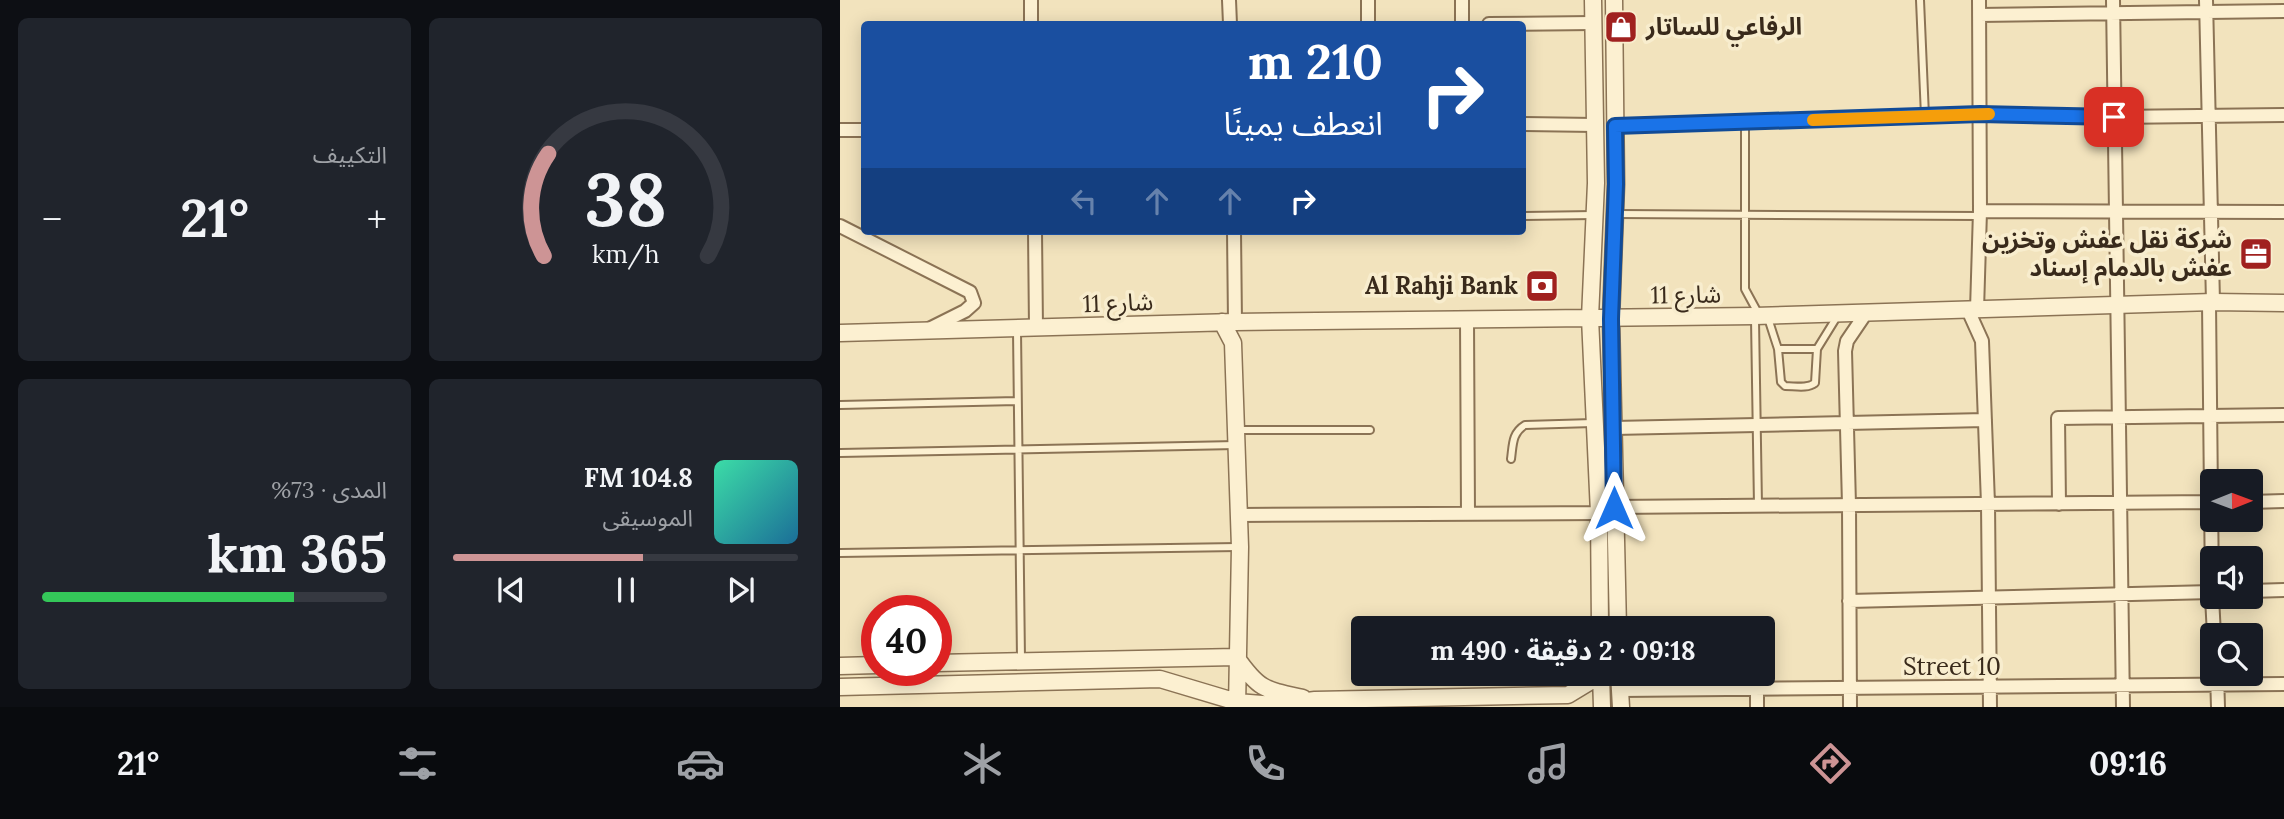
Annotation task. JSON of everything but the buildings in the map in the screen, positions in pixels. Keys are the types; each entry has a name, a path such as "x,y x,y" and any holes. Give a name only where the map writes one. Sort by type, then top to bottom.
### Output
{"street":[{"path":"1031,0 1031,21"},
{"path":"1229,0 1230,21"},
{"path":"1367,0 1368,21"},
{"path":"1462,0 1462,21"},
{"path":"1593,0 1595,215 1590,318 1595,422 1617,616"},
{"path":"1601,616 1606,510 1614,428 1611,319 1615,214 1614,0"},
{"path":"1979,0 1979,213 1973,310 1982,341 1988,504 1990,707"},
{"path":"2113,0 2118,503 2123,707"},
{"path":"1979,15 2114,15 2206,6 2284,11"},
{"path":"2206,6 2213,213 2211,469"},
{"path":"1526,24 1593,23"},
{"path":"1615,126 1980,114 2114,117 2284,115"},
{"path":"1526,124 1595,125"},
{"path":"840,130 861,130"},
{"path":"1979,213 2284,212"},
{"path":"840,226 970,292 974,303 965,311 928,330"},
{"path":"1034,235 1036,328"},
{"path":"1234,235 1229,322 1233,343 1240,547 1238,705"},
{"name":"شارع 11","path":"840,333 1229,322 1611,319 2284,303"},
{"path":"1850,707 1847,341 1866,313"},
{"path":"1467,320 1468,514"},
{"name":"شارع 11","path":"840,324 878,331"},
{"path":"2059,504 2058,418 2284,415"},
{"path":"1614,428 1985,420"},
{"path":"2263,502 2284,501"},
{"path":"1239,514 1468,514 1758,506 2200,502"},
{"path":"2263,591 2284,590"},
{"path":"1849,601 2200,593"},
{"path":"952,663 1237,657"},
{"path":"1237,657 1252,681 1273,692 1315,700"},
{"path":"840,666 861,665"},
{"path":"840,687 1160,679 1238,705 1276,705 1315,700 1475,702 1567,695 1582,686"},
{"name":"Street 10","path":"1698,686 1757,689 1990,688 2122,686 2200,680"},
{"name":"Street 10","path":"2263,682 2284,684"},
{"path":"1601,686 1602,707"},
{"path":"1620,686 1621,707"},
{"path":"2217,686 2218,707"},
{"path":"1757,689 1757,707"}],"lane":[{"path":"1920,0 1924,116"},
{"path":"1745,122 1745,289 1778,349 1781,382 1785,386 1804,387 1815,383 1817,349 1839,313"},
{"path":"1615,214 1979,213"},
{"path":"1526,215 1595,215"},
{"path":"1758,506 1756,425 1760,316"},
{"path":"1017,329 1021,661"},
{"path":"1778,349 1817,349"},
{"path":"840,405 1017,401"},
{"path":"1511,459 1513,436 1525,425 1595,422"},
{"path":"840,453 1017,450 1370,430"},
{"path":"840,554 1240,547"}],"slow traffic":[{"path":"1813,120 1989,114"}],"place":[{"name":"الرفاعي للساتار","path":"1621,27"},
{"name":"شركة نقل عفش وتخزين عفش بالدمام إسناد","path":"2256,254"},
{"name":"Al Rahji Bank","path":"1542,286"}],"route":[{"path":"1614,508 1611,319 1616,184 1615,126 1980,114 2114,117"}]}
